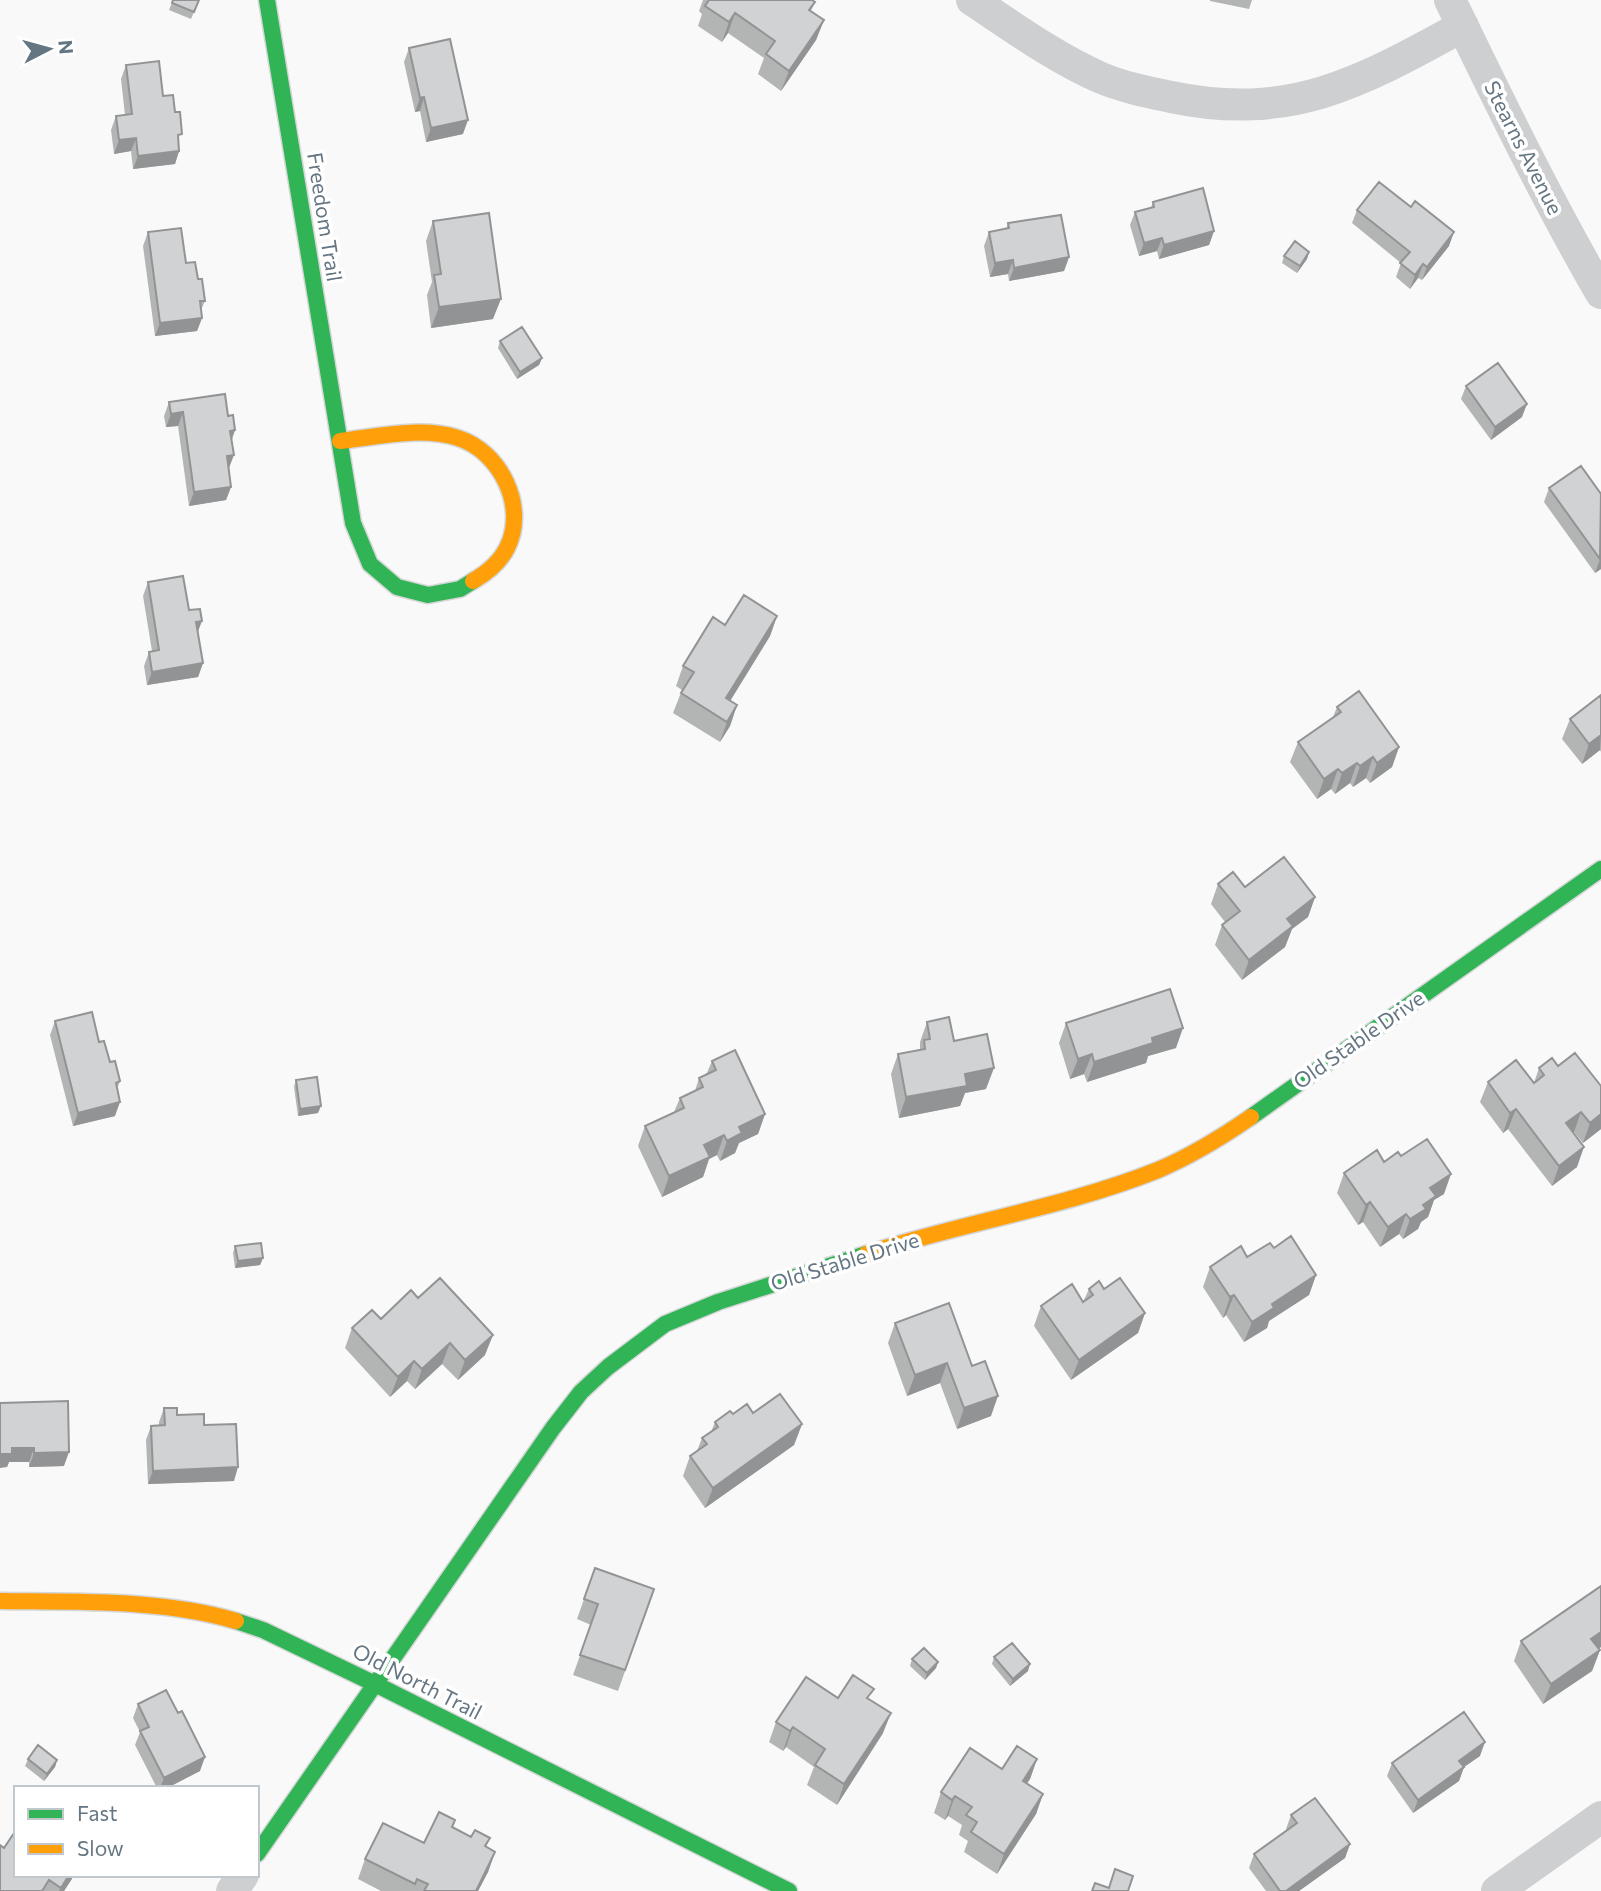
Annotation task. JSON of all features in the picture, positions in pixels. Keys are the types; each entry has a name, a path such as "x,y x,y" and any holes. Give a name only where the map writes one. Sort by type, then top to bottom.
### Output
{"street":[{"name":"Freedom Trail","path":"267,0 340,441 357,540 369,563 388,581 419,594 436,596 470,587 496,566 511,535 513,500 500,470 490,457 477,447 446,435 340,441"},
{"path":"972,0 1060,56 1101,78 1186,100 1232,105 1275,104 1327,92 1380,72 1456,13"},
{"name":"Stearns Avenue","path":"1456,13 1564,229 1601,293"},
{"name":"Old Stable Drive","path":"259,1851 553,1428 581,1392 627,1351 665,1324 718,1302 900,1243 1105,1188 1160,1169 1222,1137 1601,869"},
{"name":"Old North Trail","path":"0,1601 137,1604 183,1609 222,1617 263,1630 789,1891"},
{"path":"1497,1891 1601,1816"}],"building":[{"path":"173,0 199,0 194,12 172,3"},
{"path":"709,0 812,0 815,2 809,10 824,20 789,71 766,54 775,41 735,13 729,22 705,6"},
{"path":"450,39 468,120 431,128 424,97 420,98 409,48"},
{"path":"159,61 163,96 173,95 175,112 180,112 182,134 178,135 179,151 138,156 136,138 119,140 116,116 132,114 126,65"},
{"path":"1379,182 1411,207 1415,201 1454,232 1427,267 1423,264 1415,275 1400,263 1410,252 1357,210"},
{"path":"1203,188 1214,231 1164,245 1162,238 1144,243 1135,212 1154,207 1153,202"},
{"path":"489,213 501,299 439,307 434,275 441,274 433,221"},
{"path":"1061,215 1069,257 1014,268 1013,260 995,263 989,232 1009,228 1008,223"},
{"path":"181,228 186,263 195,262 198,279 202,279 205,301 200,301 202,318 160,323 148,232"},
{"path":"1295,241 1309,252 1300,266 1284,256"},
{"path":"522,327 542,358 520,372 500,341"},
{"path":"1498,363 1527,404 1495,427 1466,386"},
{"path":"225,394 228,416 233,415 235,430 230,431 234,455 227,456 231,487 194,492 183,412 171,414 169,402"},
{"path":"1581,466 1601,494 1600,559 1549,488"},
{"path":"183,576 189,610 200,609 202,621 196,622 203,663 152,672 149,652 159,650 148,582"},
{"path":"744,595 777,616 726,698 737,705 727,722 681,693 694,672 683,666 713,617 725,625"},
{"path":"1359,691 1399,747 1377,763 1373,757 1342,773 1338,769 1324,779 1298,742 1341,712 1337,707"},
{"path":"1601,695 1601,735 1589,744 1570,719"},
{"path":"1284,857 1315,897 1287,919 1293,926 1249,960 1222,925 1240,911 1218,884 1233,872 1245,887"},
{"path":"1170,989 1183,1028 1152,1038 1153,1043 1094,1062 1092,1054 1078,1059 1066,1023"},
{"path":"92,1012 99,1042 104,1041 110,1062 115,1061 120,1081 116,1083 120,1102 78,1113 55,1021"},
{"path":"949,1017 954,1041 987,1034 994,1068 965,1074 967,1086 906,1097 898,1054 925,1049 924,1040 930,1039 927,1022"},
{"path":"735,1050 765,1114 739,1127 742,1133 727,1141 724,1135 704,1145 710,1157 669,1176 645,1126 684,1108 680,1098 703,1087 699,1078 716,1070 712,1061"},
{"path":"1575,1053 1601,1086 1601,1114 1590,1123 1581,1112 1566,1123 1584,1147 1559,1166 1516,1109 1510,1113 1488,1082 1516,1060 1534,1083 1544,1075 1539,1068 1552,1058 1558,1066"},
{"path":"317,1077 321,1106 300,1109 296,1080"},
{"path":"1427,1139 1451,1174 1430,1188 1436,1196 1423,1205 1426,1209 1410,1219 1406,1214 1388,1227 1370,1202 1366,1205 1344,1173 1377,1150 1384,1162 1398,1152 1401,1156"},
{"path":"1291,1236 1316,1275 1272,1304 1274,1308 1252,1322 1234,1295 1230,1297 1210,1267 1241,1246 1247,1257 1270,1243 1274,1248"},
{"path":"261,1243 263,1258 238,1261 235,1246"},
{"path":"440,1278 493,1335 465,1360 450,1343 422,1369 414,1361 398,1377 352,1328 372,1310 381,1319 411,1290 418,1298"},
{"path":"1120,1278 1145,1313 1079,1360 1041,1306 1072,1284 1083,1302 1093,1295 1089,1289 1099,1281 1104,1289"},
{"path":"949,1303 972,1366 985,1361 998,1396 964,1408 947,1363 915,1375 895,1323"},
{"path":"780,1394 802,1424 713,1488 690,1456 707,1444 702,1438 718,1427 715,1422 730,1411 733,1414 747,1404 753,1413"},
{"path":"68,1401 69,1452 34,1453 34,1448 12,1448 12,1454 0,1454 0,1403"},
{"path":"164,1408 177,1408 177,1415 204,1414 204,1425 236,1424 238,1467 153,1471 151,1426 165,1425"},
{"path":"595,1568 654,1589 625,1670 580,1655 598,1604 584,1599"},
{"path":"1601,1586 1601,1632 1591,1639 1600,1650 1551,1684 1521,1641"},
{"path":"1012,1643 1030,1664 1013,1679 994,1657"},
{"path":"924,1648 938,1662 927,1673 912,1659"},
{"path":"853,1675 874,1689 867,1698 891,1713 844,1784 815,1765 825,1749 793,1727 790,1731 776,1722 806,1677 838,1698"},
{"path":"166,1690 178,1713 182,1711 205,1757 164,1778 140,1731 149,1727 138,1704"},
{"path":"1464,1712 1485,1742 1459,1761 1464,1767 1418,1800 1392,1763"},
{"path":"38,1745 57,1760 47,1774 28,1759"},
{"path":"1017,1746 1037,1759 1023,1781 1043,1794 1004,1854 971,1832 977,1822 966,1815 972,1807 955,1796 952,1800 941,1792 970,1748 1002,1769"},
{"path":"1315,1798 1350,1844 1286,1891 1280,1891 1254,1854 1297,1823 1291,1815"},
{"path":"439,1812 455,1820 452,1827 471,1837 475,1830 490,1838 485,1846 495,1852 476,1891 424,1891 428,1884 417,1879 415,1884 365,1859 383,1823 424,1843"},
{"path":"14,1833 14,1877 68,1877 61,1888 49,1880 42,1891 0,1891 0,1845 4,1848"},
{"path":"1115,1869 1133,1876 1128,1891 1092,1891 1095,1883 1109,1888"}],"traffic: fast":[{"path":"267,0 353,523 370,564 397,587 428,595 460,589 473,581"},
{"path":"1251,1117 1601,869"},
{"path":"259,1851 553,1428 581,1392 608,1367 665,1324 718,1302 866,1254"},
{"path":"236,1621 263,1630 375,1684 789,1891"}],"traffic: slow":[{"path":"340,441 399,433 429,433 458,438 486,455 506,482 512,499 513,532 501,558 473,581"},
{"path":"866,1254 1123,1183 1182,1159 1251,1117"},
{"path":"0,1601 149,1605 236,1621"}]}
